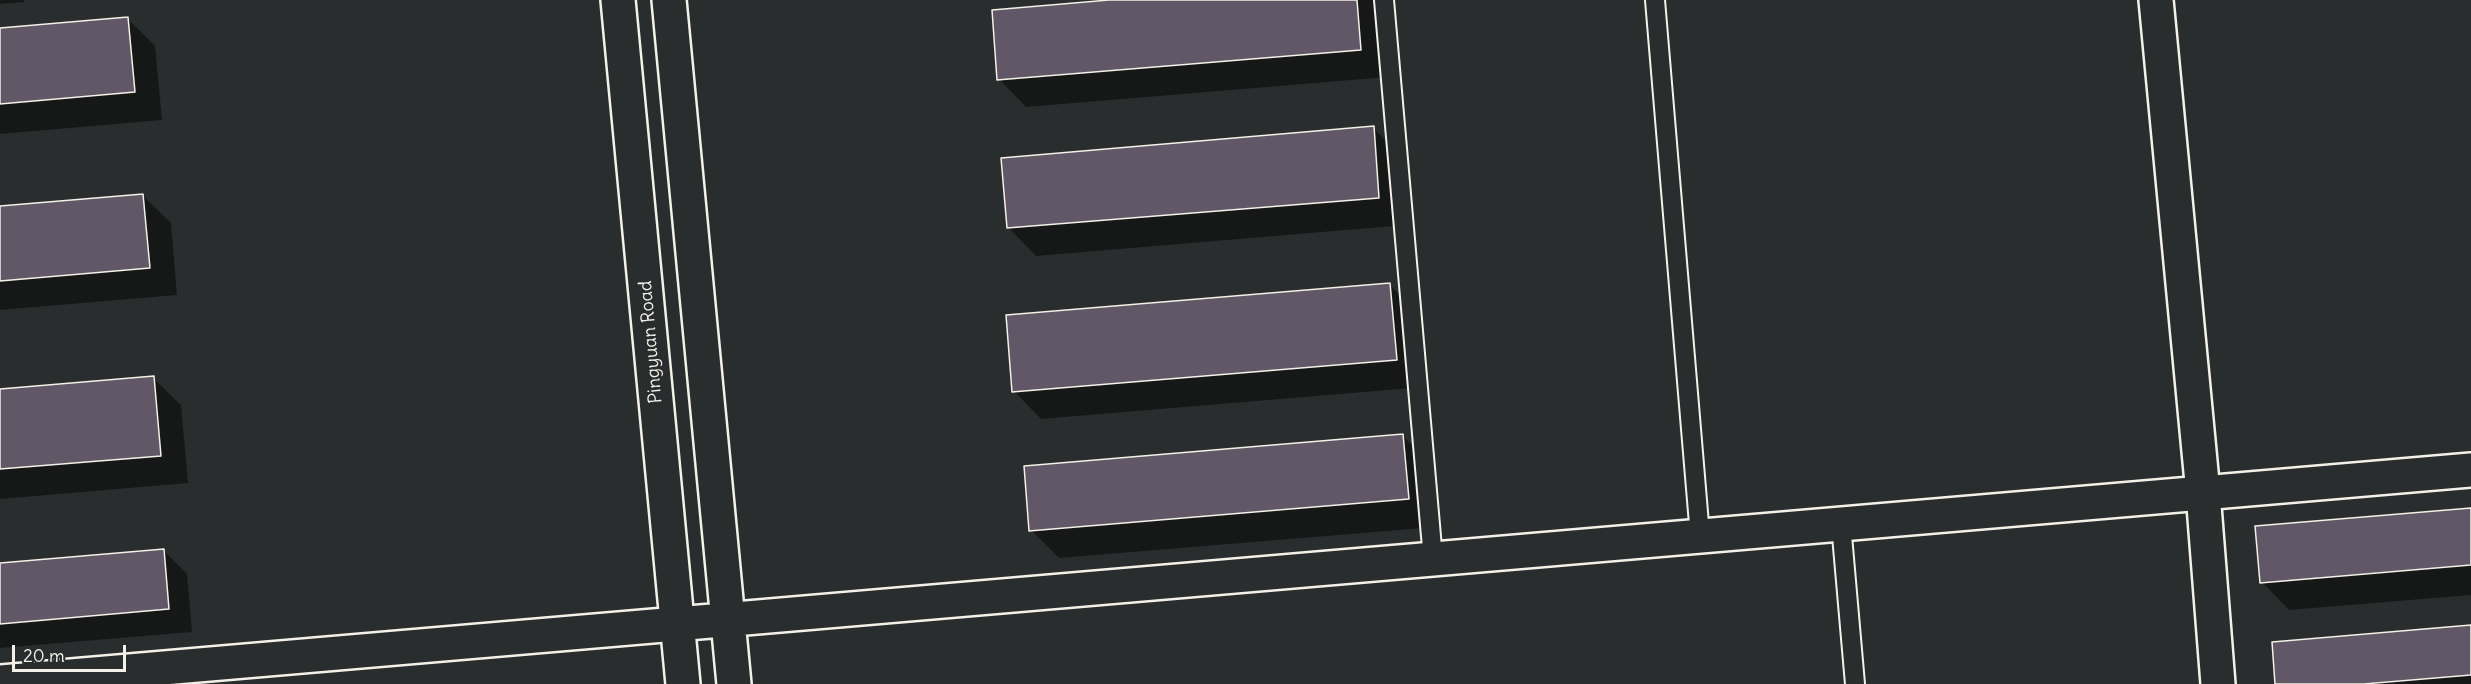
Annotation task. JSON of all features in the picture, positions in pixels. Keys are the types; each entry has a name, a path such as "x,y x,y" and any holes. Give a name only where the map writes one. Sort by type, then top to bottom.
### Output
{"street":[{"name":"Pingyuan Road","path":"618,0 683,684"},
{"path":"669,0 734,684"},
{"path":"2156,0 2203,494 2218,684"},
{"path":"0,682 2471,470"}],"lane":[{"path":"1384,0 1432,559"},
{"path":"1655,0 1700,536"},
{"path":"1842,524 1855,684"}],"building":[{"path":"1109,0 1357,0 1361,50 997,80 992,10"},
{"path":"128,17 135,92 0,104 0,28"},
{"path":"1374,126 1379,198 1007,228 1001,158"},
{"path":"143,194 150,268 0,281 0,206"},
{"path":"1390,283 1397,360 1012,392 1006,315"},
{"path":"154,376 161,456 0,469 0,389"},
{"path":"1403,434 1409,499 1029,531 1024,466"},
{"path":"2471,508 2471,565 2260,583 2255,526"},
{"path":"164,549 169,609 0,624 0,563"},
{"path":"2471,625 2471,675 2364,684 2275,684 2272,642"}]}
